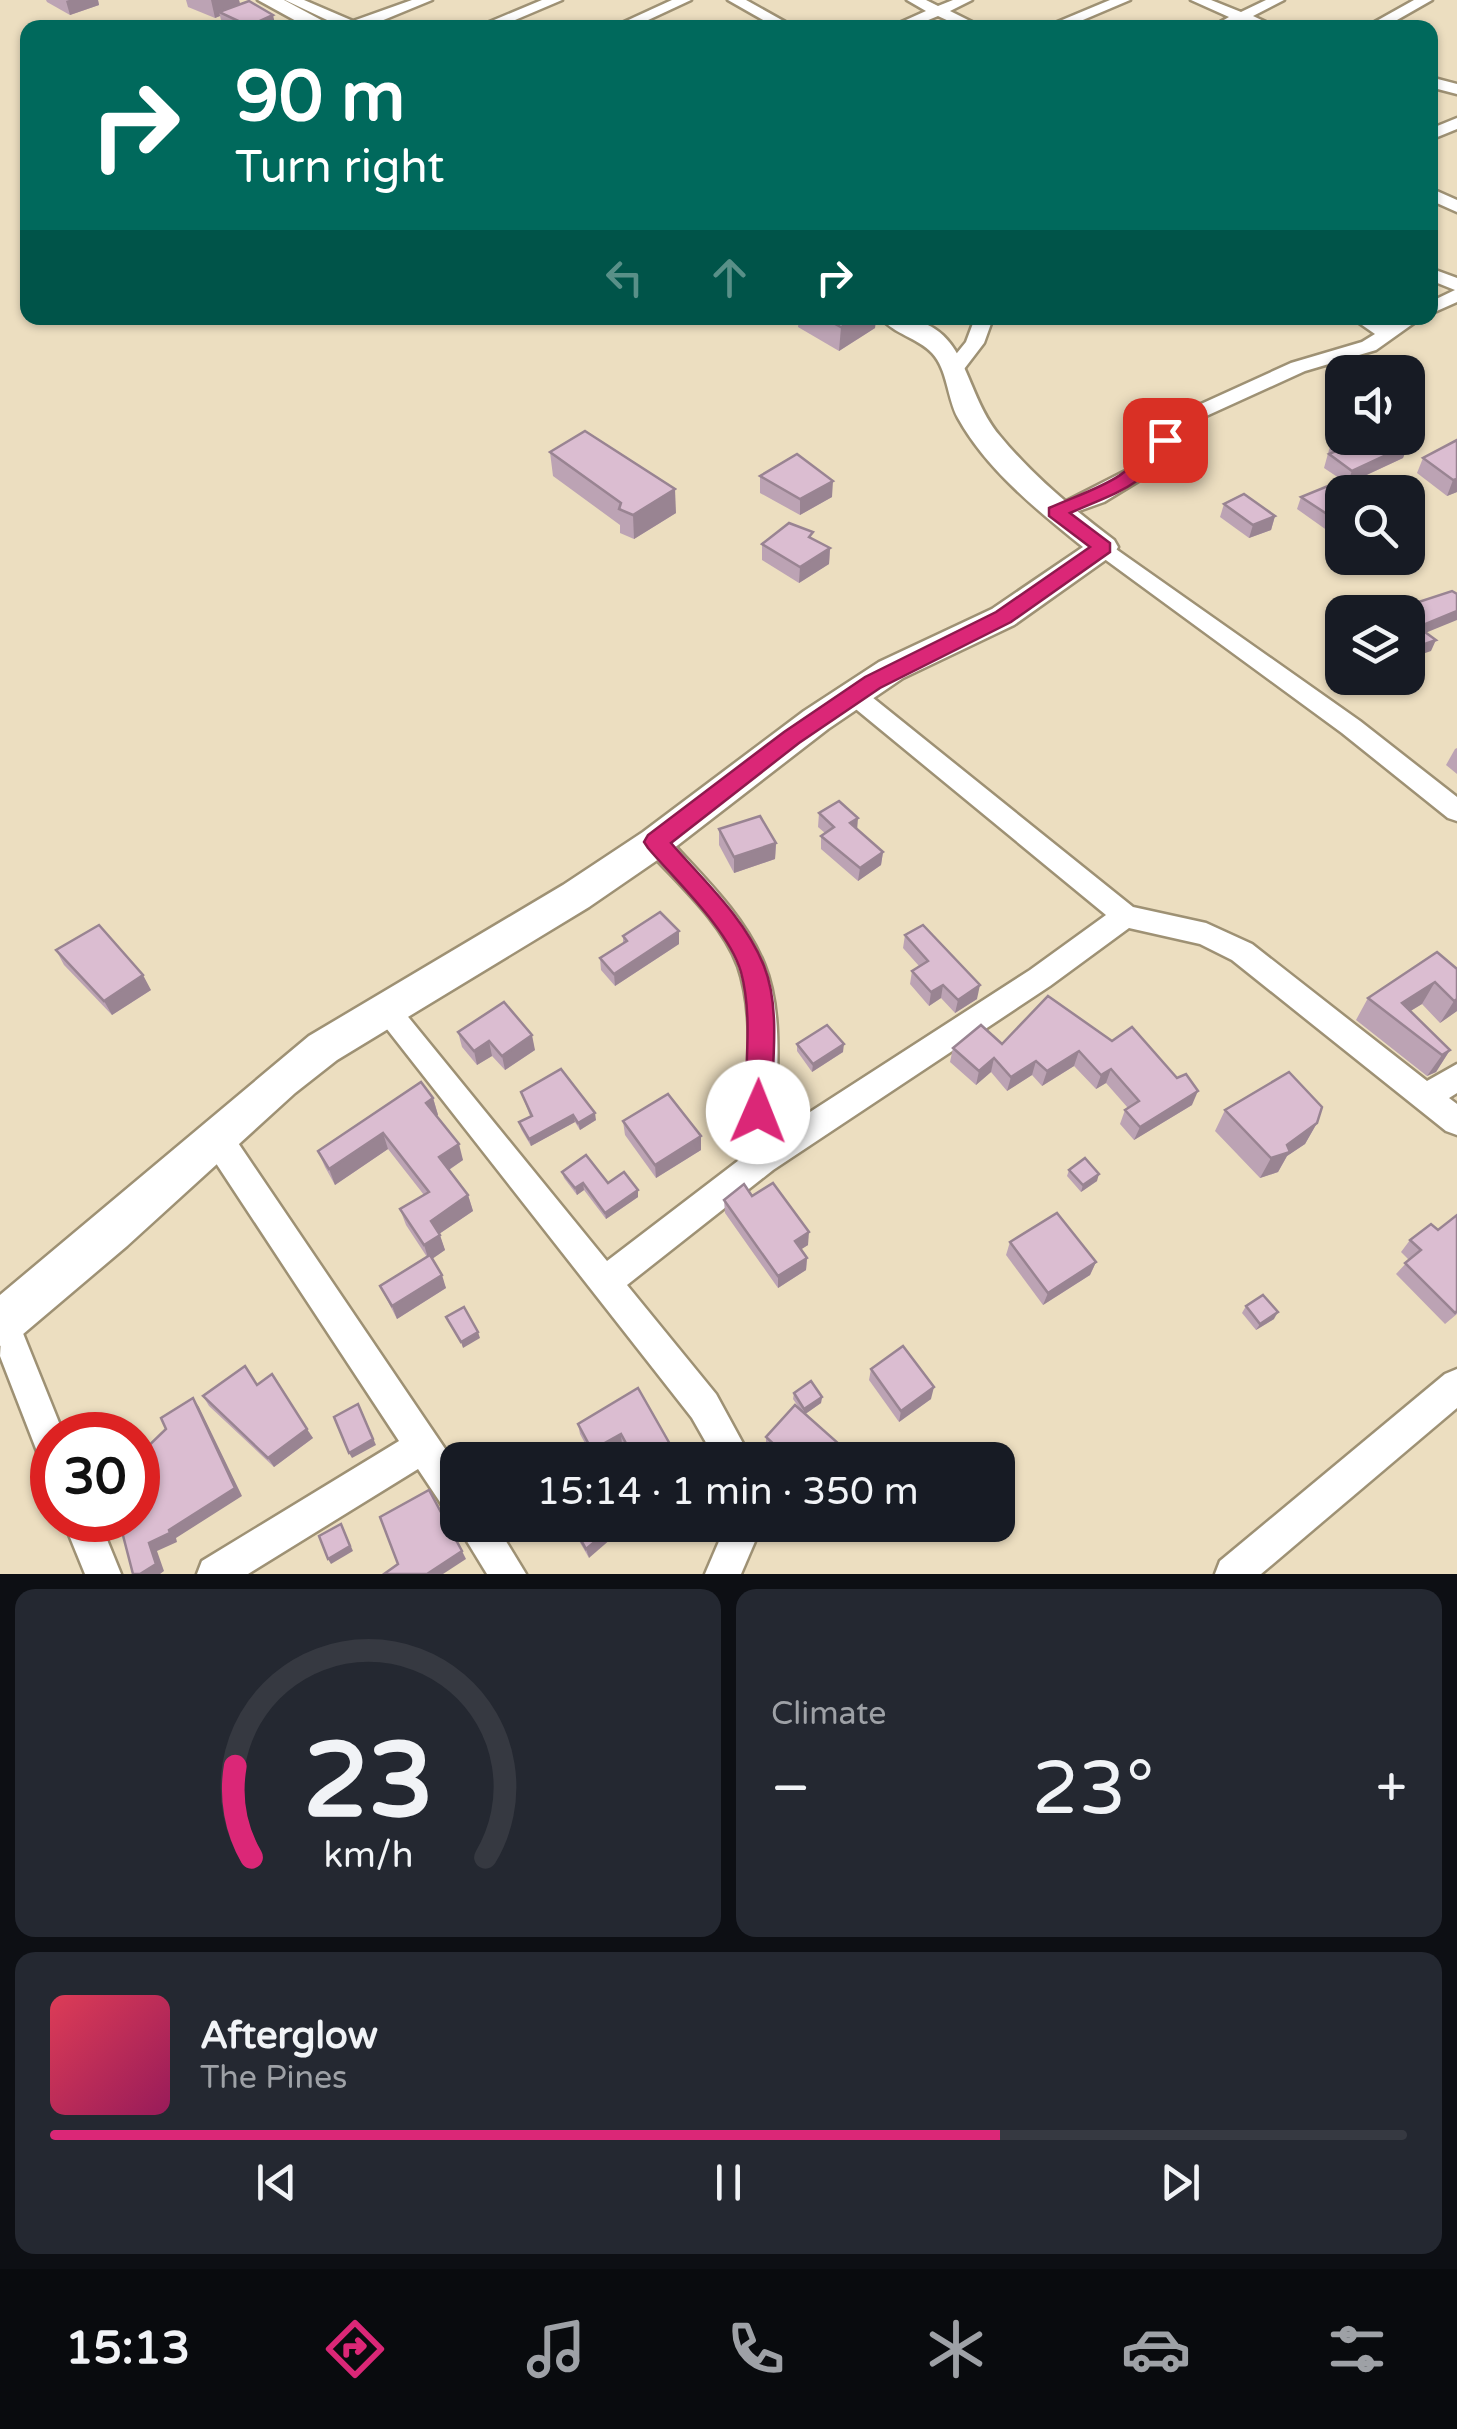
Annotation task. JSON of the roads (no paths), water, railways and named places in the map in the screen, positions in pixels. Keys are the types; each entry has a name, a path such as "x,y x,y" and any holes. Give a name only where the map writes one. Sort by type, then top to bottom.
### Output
{"street":[{"path":"268,0 309,20"},
{"path":"292,0 339,20"},
{"path":"373,20 425,0"},
{"path":"503,20 555,0"},
{"path":"632,20 660,4 684,0"},
{"path":"734,0 773,20"},
{"path":"914,0 959,20"},
{"path":"915,20 965,0"},
{"path":"1071,20 1123,0"},
{"path":"1198,0 1252,20"},
{"path":"1234,20 1278,0"},
{"path":"1386,20 1425,0"},
{"path":"906,325 940,346 954,369 964,404 978,428 1014,473 1056,512 1278,672 1457,810"},
{"path":"954,369 976,343 982,325"},
{"path":"1374,325 1388,333"},
{"path":"1056,512 1146,468 1186,418 1298,367 1369,346 1401,325"},
{"path":"38,1412 2,1323 295,1069 386,1010 502,943 656,842 891,670 1003,617 1103,547"},
{"path":"854,695 1125,916 1206,934 1242,952 1457,1122"},
{"path":"656,842 731,930 753,968 760,1008 758,1112 762,1160"},
{"path":"604,1283 762,1160 1040,978 1125,916"},
{"path":"386,1010 704,1406 725,1442"},
{"path":"1428,1096 1457,1077"},
{"path":"217,1138 440,1473"},
{"path":"1232,1574 1457,1386"},
{"path":"215,1574 422,1447"},
{"path":"91,1542 103,1574"},
{"path":"486,1542 508,1574"},
{"path":"723,1574 737,1542"}]}
